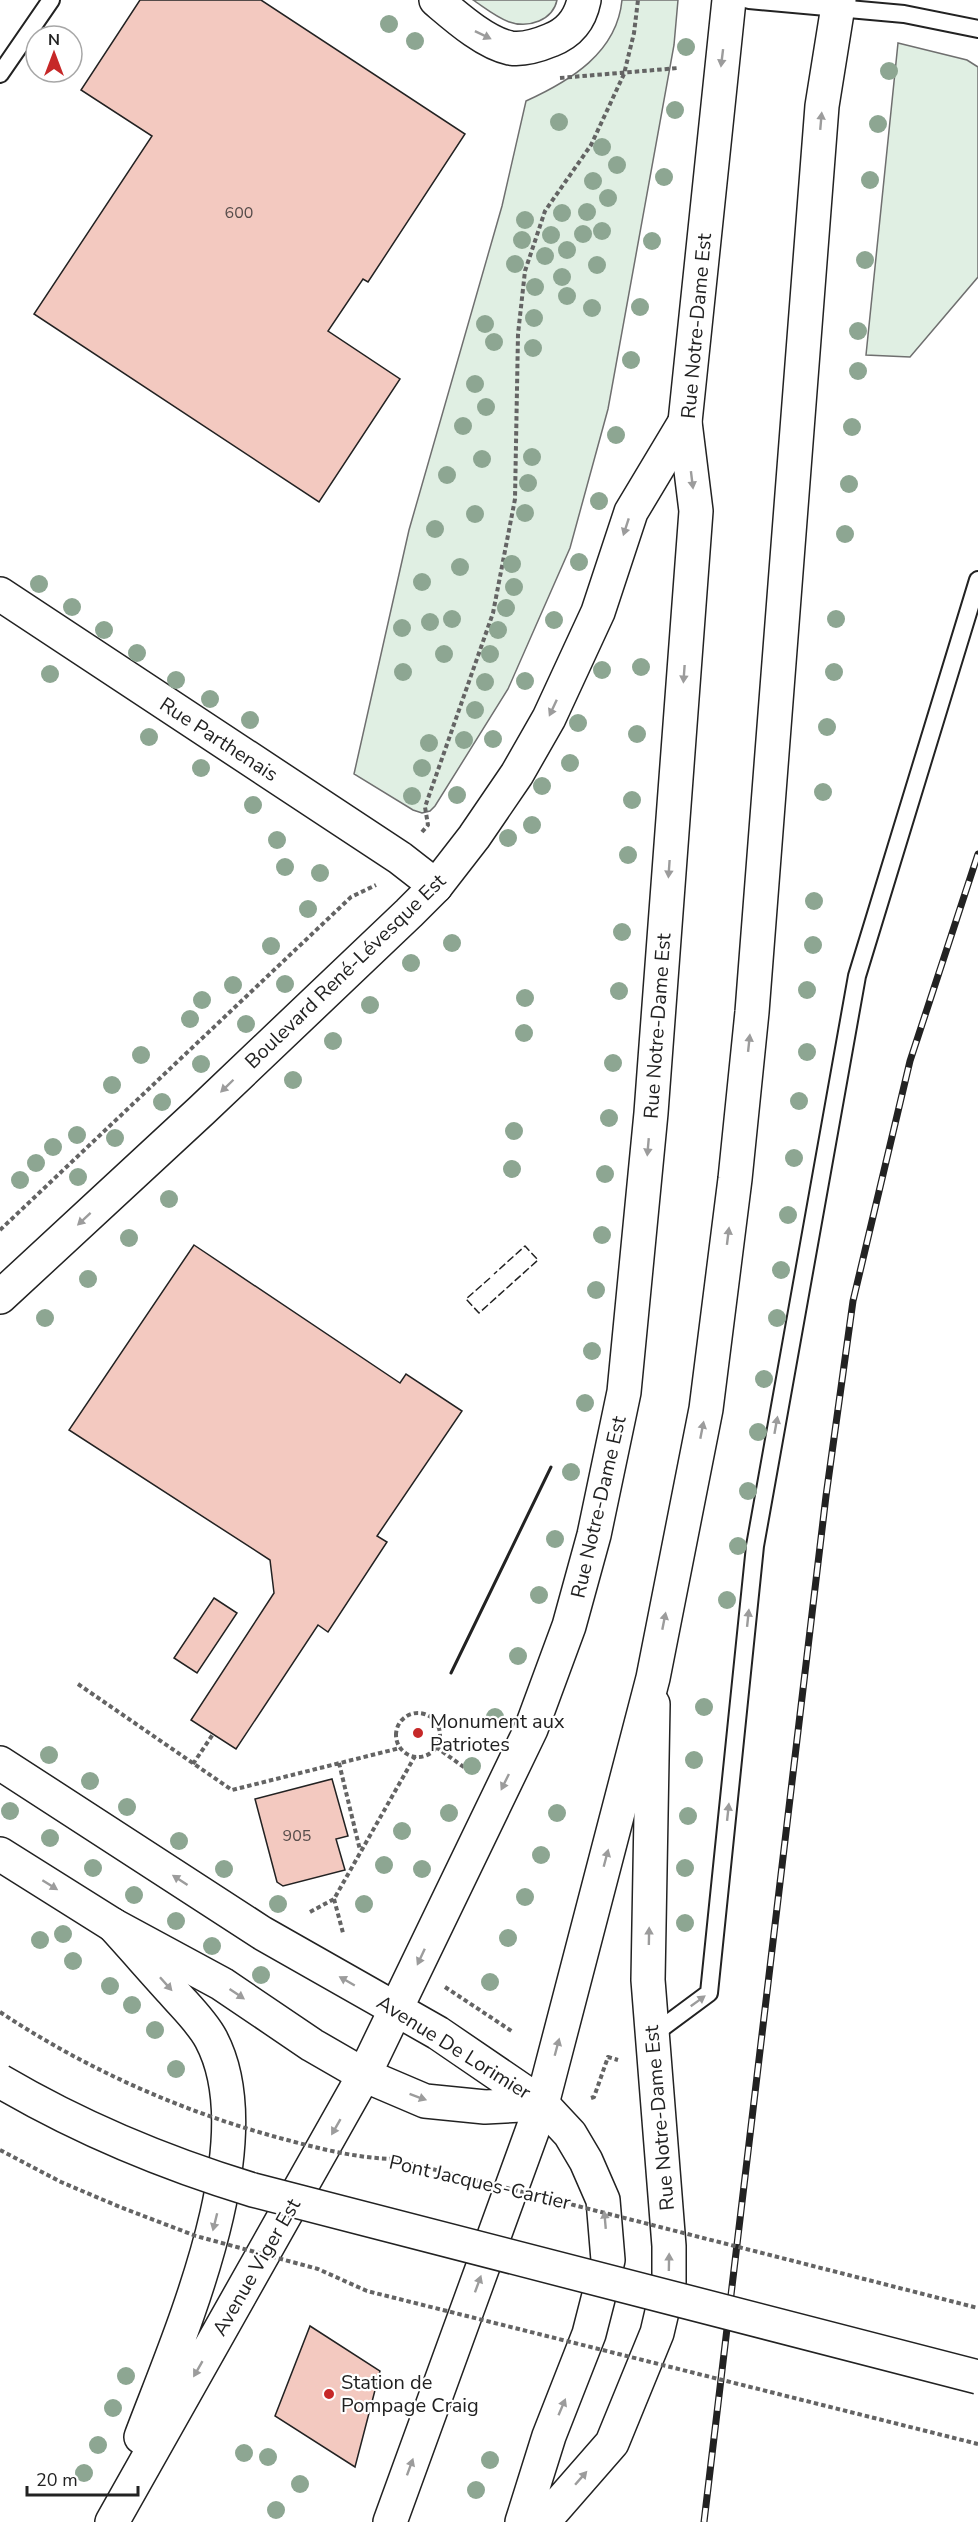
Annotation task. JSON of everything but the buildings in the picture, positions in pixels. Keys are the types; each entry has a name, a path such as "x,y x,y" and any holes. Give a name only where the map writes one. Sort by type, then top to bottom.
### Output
{"main road":[{"path":"436,0 474,31 510,48 535,46 566,35 582,11 584,0"},
{"name":"Rue Notre-Dame Est","path":"397,2011 531,1729 565,1636 594,1535 624,1392 651,1113 696,511 686,422 729,0"},
{"name":"Rue Notre-Dame Est","path":"390,2522 542,2104 653,1678 706,1409 735,1179 752,1012 822,106 838,4"},
{"name":"Boulevard René-Lévesque Est","path":"0,1297 211,1102 436,886 517,774 549,718 598,612 631,512 686,422"},
{"name":"Rue Parthenais","path":"0,594 400,858 436,886"},
{"name":"Rue Notre-Dame Est","path":"543,2522 612,2443 657,2332 669,2282 665,2194 648,1980 653,1678"},
{"name":"Avenue De Lorimier","path":"0,1763 262,1933 438,2033 542,2104"},
{"name":"Avenue De Lorimier","path":"0,1854 113,1924 222,1984 312,2045 364,2075 425,2101 485,2107 542,2104"},
{"path":"111,2522 208,2251 220,2203 228,2136 226,2092 219,2056 210,2037 188,2008 113,1924"},
{"name":"Avenue Viger Est","path":"111,2522 364,2075 397,2011"},
{"path":"0,2081 61,2115 136,2149 253,2190 978,2377"},
{"path":"522,2522 549,2436 589,2334 608,2260 603,2200 570,2134 542,2104"}],"lane":[{"path":"0,74 51,0"},
{"path":"749,0 838,4 978,29"},
{"path":"651,2036 709,1993 755,1546 857,976 978,580"}],"path":[{"path":"428,825 425,807 467,694 493,613 515,499 518,334 525,271 545,211 591,145 624,74 634,33 638,0"},
{"path":"560,78 678,68"},
{"path":"0,1230 351,897 373,886"},
{"path":"78,1684 232,1790 400,1748 415,1756 426,1755 436,1747 440,1731 437,1725 427,1715 413,1713 401,1721 396,1734 400,1748"},
{"path":"193,1764 213,1734"},
{"path":"436,1747 468,1770"},
{"path":"310,1912 334,1899 415,1756"},
{"path":"339,1763 361,1851"},
{"path":"334,1899 343,1933"},
{"path":"444,1986 513,2032"},
{"name":"Pont Jacques-Cartier","path":"0,2012 98,2070 169,2101 249,2129 336,2152 393,2159 978,2308"},
{"path":"591,2098 594,2097 608,2057"},
{"path":"0,2151 61,2182 196,2236 318,2269 367,2291 978,2444"}],"green space":[{"path":"473,0 557,0 553,10 539,21 521,24 496,16"},
{"path":"622,0 678,0 674,45 608,409 570,548 508,689 435,806 430,811 422,813 413,810 354,774 409,530 502,206 526,101 559,84 589,63 611,35 618,19"},
{"path":"898,43 967,60 978,67 978,277 910,357 866,355"}],"railway":[{"path":"704,2522 826,1496 853,1301 910,1061 978,854"}],"fence":[{"path":"490,1278 466,1299 479,1313 538,1260 525,1246 494,1274"}],"wall":[{"path":"451,1673 551,1467"}],"place":[{"name":"Monument aux Patriotes","path":"418,1733"},
{"name":"Station de Pompage Craig","path":"329,2394"}]}
